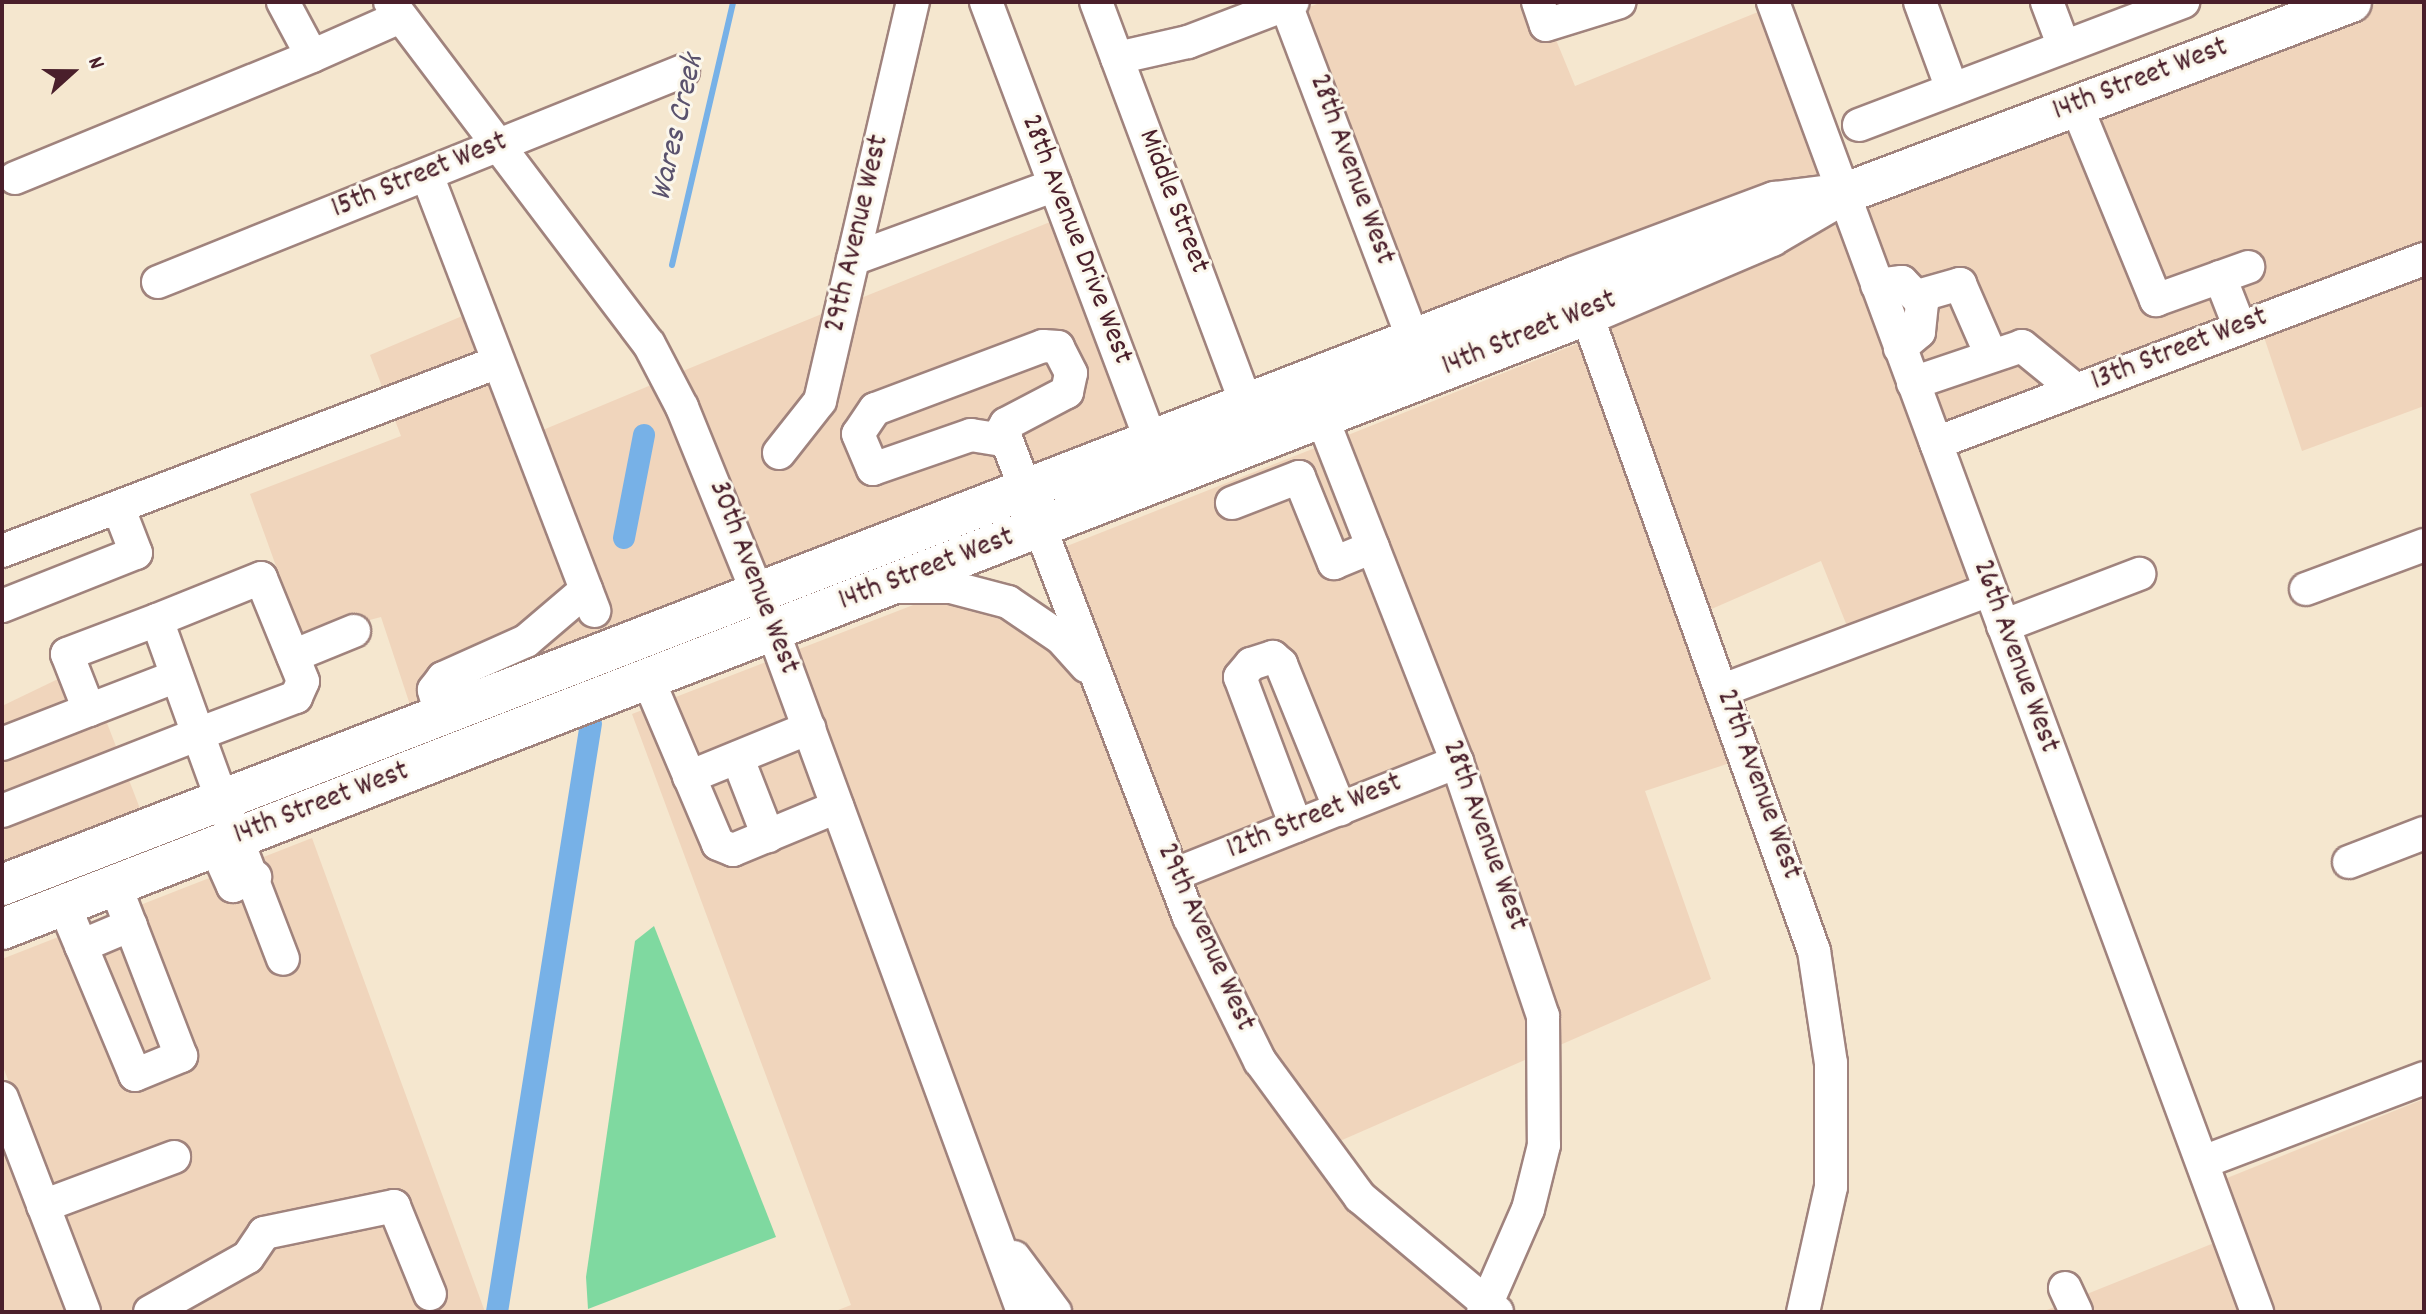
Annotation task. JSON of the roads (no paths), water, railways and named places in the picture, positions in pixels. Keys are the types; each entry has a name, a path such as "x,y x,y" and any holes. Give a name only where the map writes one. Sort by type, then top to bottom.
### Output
{"main road":[{"name":"14th Street West","path":"2,929 1586,315 1771,236 1843,194 2332,5"},
{"name":"14th Street West","path":"2,885 1574,277 1775,202 1843,194"}],"street":[{"path":"283,2 312,56"},
{"name":"29th Avenue West","path":"779,453 820,401 913,2"},
{"name":"28th Avenue Drive West","path":"986,2 1165,478"},
{"name":"Middle Street","path":"1096,2 1246,403"},
{"path":"1538,2 1546,25 1620,2"},
{"name":"26th Avenue West","path":"1773,2 1877,285 1910,340 1924,379 1936,443 2203,1162 2248,1310"},
{"path":"1920,2 1952,89"},
{"path":"2047,2 2064,47"},
{"path":"1859,125 2183,2"},
{"path":"1117,58 1188,42 1288,3"},
{"name":"28th Avenue West","path":"1288,3 1413,339"},
{"path":"15,178 312,56 395,10"},
{"name":"30th Avenue West","path":"395,10 649,344 773,631 1023,1312"},
{"name":"15th Street West","path":"158,282 683,71"},
{"path":"2076,105 2156,300 2234,272 2240,328"},
{"path":"427,175 590,600 523,642 443,678 434,690 441,715"},
{"path":"853,259 1055,185"},
{"name":"13th Street West","path":"1936,443 2424,259"},
{"name":"27th Avenue West","path":"1574,277 1803,913 1824,1006 1831,1187 1803,1312"},
{"path":"1877,285 1902,282 1918,296"},
{"path":"1918,296 1960,284 1991,355"},
{"path":"1910,340 1918,296"},
{"path":"1043,346 1058,347 1071,373 1067,392 1006,424 999,436 971,435 873,469 858,434 875,409 1043,346"},
{"path":"1924,379 1991,355 2029,347 2076,390"},
{"path":"2,551 119,509 498,362"},
{"name":"28th Avenue West","path":"1308,379 1457,762 1529,964 1549,1062 1540,1166 1489,1310"},
{"name":"29th Avenue West","path":"999,436 1026,489 1173,875 1234,1014 1298,1117 1360,1197 1489,1310"},
{"path":"1232,503 1299,477 1334,563 1373,547"},
{"path":"2,606 136,553 119,509"},
{"path":"2306,589 2424,545"},
{"path":"2003,626 2139,574"},
{"path":"2,811 296,697 303,681 261,578 67,654 89,710"},
{"path":"884,587 951,587 1008,602 1061,638 1098,680"},
{"path":"1723,690 1989,590"},
{"path":"157,620 222,800 233,886 255,877 283,959"},
{"path":"293,656 354,631"},
{"path":"523,642 520,659 528,682"},
{"path":"1296,826 1240,677 1251,664 1273,657 1281,664 1340,809"},
{"path":"2,744 177,676"},
{"path":"648,679 718,844 733,850 837,807"},
{"path":"689,777 809,728"},
{"path":"738,759 768,836"},
{"name":"12th Street West","path":"1173,875 1457,762"},
{"path":"2349,862 2424,833"},
{"path":"64,905 135,1075 181,1056 115,885"},
{"path":"81,946 131,925"},
{"path":"2203,1162 2424,1078"},
{"path":"2,1098 84,1312"},
{"path":"43,1206 174,1157"},
{"path":"150,1312 248,1257 264,1233 394,1206 430,1294"},
{"name":"30th Avenue West","path":"988,1222 1055,1312"}],"waterway":[{"name":"Wares Creek","path":"672,265 733,2"},
{"path":"624,538 644,435"},
{"path":"497,1312 591,723"}]}
